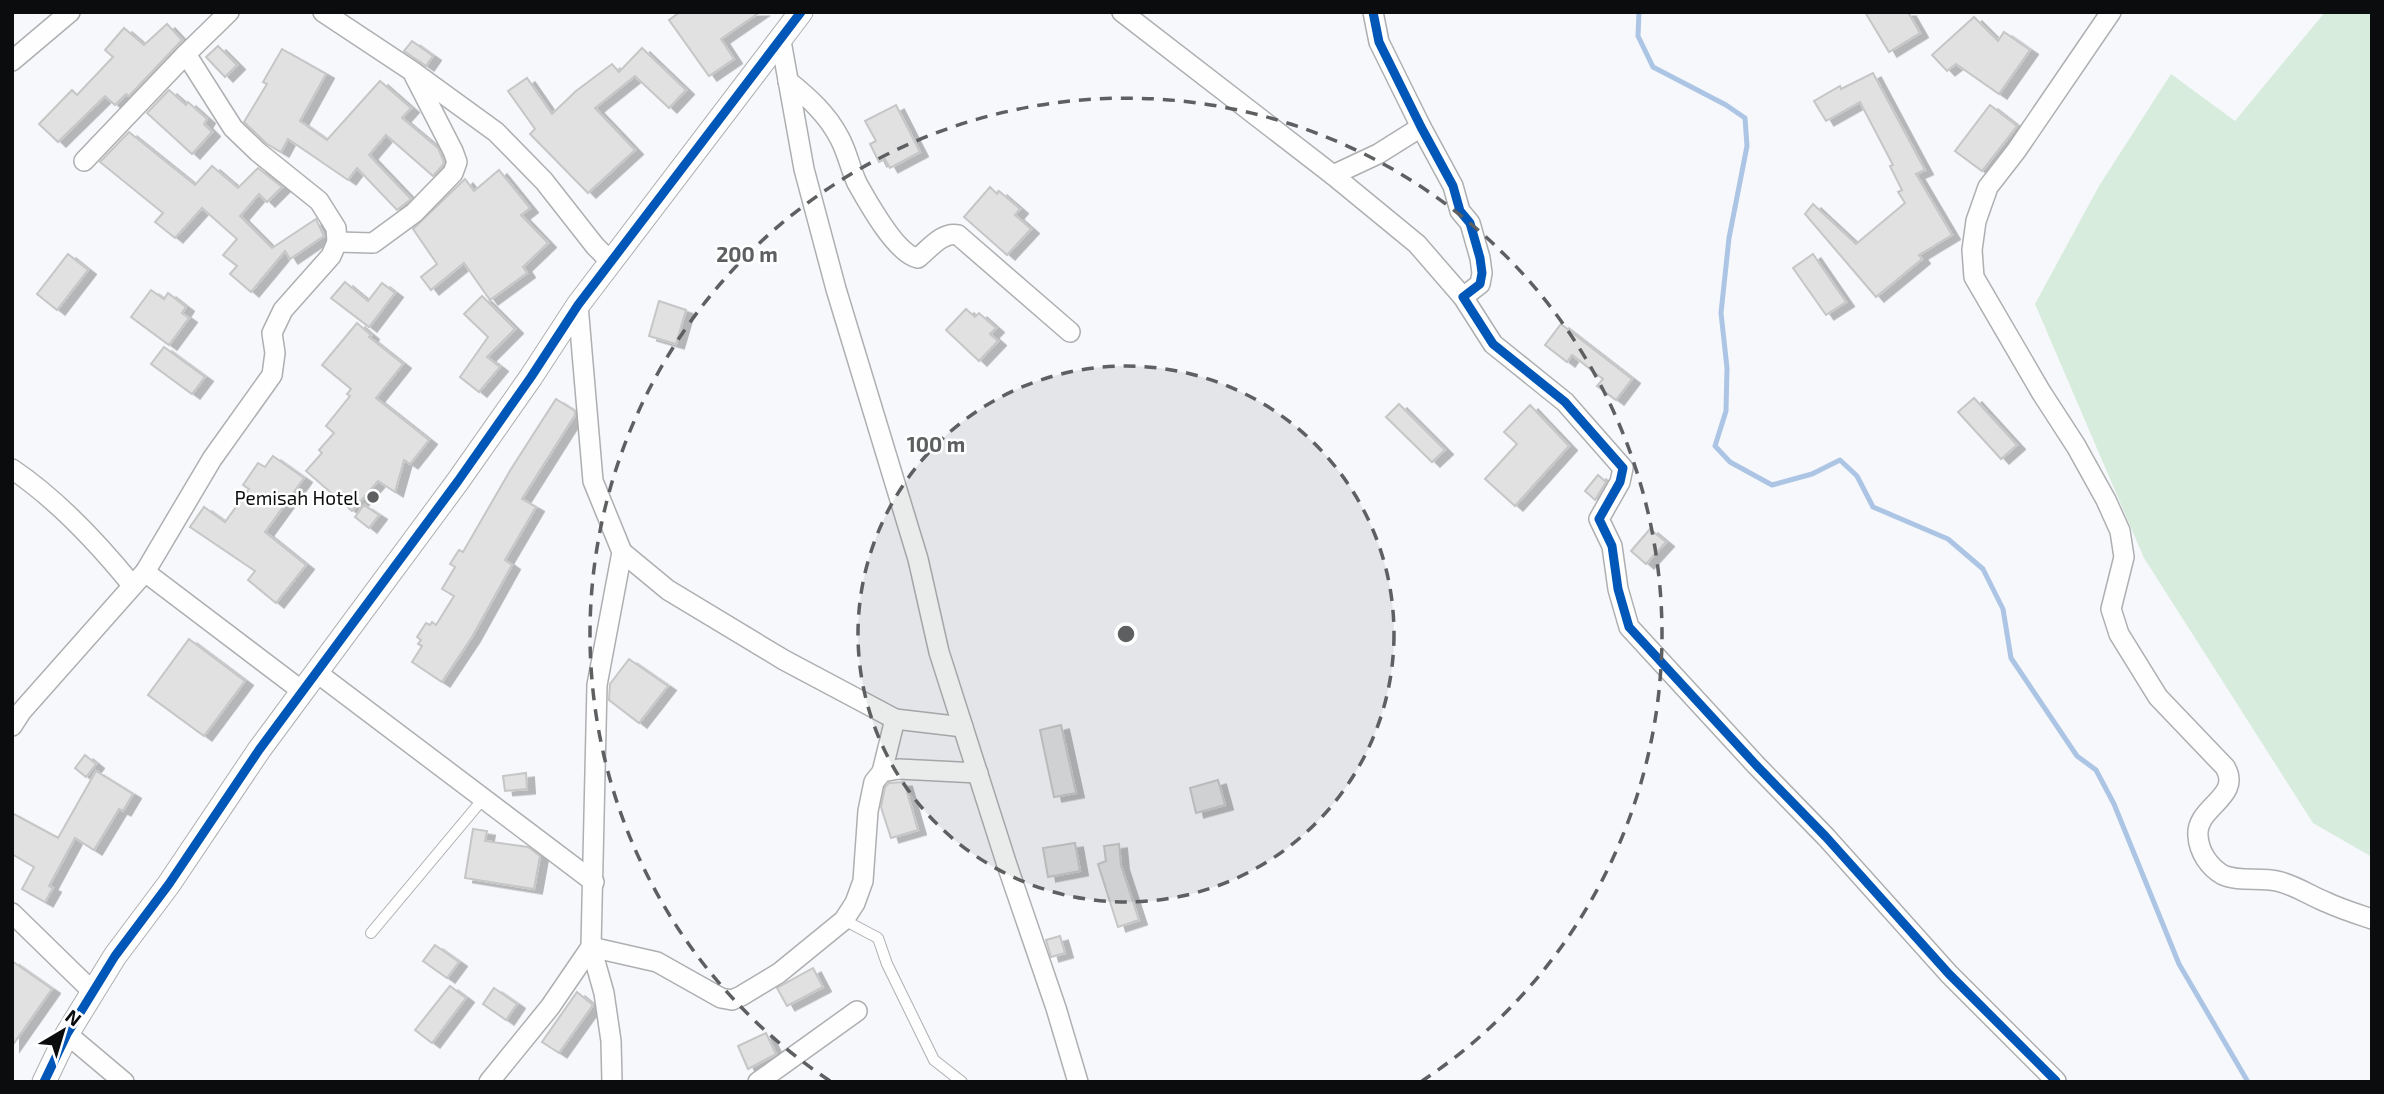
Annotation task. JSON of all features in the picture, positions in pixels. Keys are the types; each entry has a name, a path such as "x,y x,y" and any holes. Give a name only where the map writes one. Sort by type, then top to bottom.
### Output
{"street":[{"path":"12,61 70,12"},
{"path":"84,161 229,12"},
{"path":"323,12 412,71 495,132 544,181 595,246 611,261"},
{"path":"44,1082 67,1034 116,956 169,884 259,750 531,377 578,305 801,12"},
{"path":"1122,12 1333,175 1417,244 1463,297 1493,344 1565,402 1623,468 1620,482 1599,519 1612,546 1618,589 1629,627 1826,837 1949,974 2056,1081"},
{"path":"1373,12 1379,42 1453,186 1460,211 1469,223 1482,274 1480,284 1463,297"},
{"path":"2111,12 2016,151 1988,187 1976,221 1972,250 1974,277 2076,446 2120,531 2124,557 2110,609 2119,634 2158,696 2225,767 2230,776 2229,787 2199,825 2197,834 2202,853 2212,867 2226,876 2275,880 2295,886 2324,902 2372,919"},
{"path":"780,41 804,169 832,276 918,559 939,652 1078,1082"},
{"path":"15,715 98,627 138,578 212,459 272,375 275,353 272,333 283,310 331,256 337,242 336,228 318,201 233,128 186,54"},
{"path":"337,242 373,243 414,213 453,173 457,162 453,151 412,71"},
{"path":"788,81 823,113 840,138 857,181 883,225 906,252 918,258 945,235 958,235 1070,332"},
{"path":"1333,175 1378,154 1421,127"},
{"path":"578,305 593,481 622,552 668,590 784,660 895,719 963,727"},
{"path":"12,469 138,578 302,691"},
{"path":"612,1082 611,1041 604,993 591,947 597,685 622,552"},
{"path":"316,672 594,882"},
{"path":"591,947 657,962 721,998 732,1000 779,973 845,920 855,903 863,881 874,782 882,772 895,719"},
{"path":"882,772 899,769 978,773"},
{"path":"12,913 93,992"},
{"path":"489,1082 550,1007 591,947"},
{"path":"758,1082 857,1011"},
{"path":"67,1034 124,1082"}],"lane":[{"path":"371,933 483,799"},
{"path":"845,920 878,938 887,964 934,1060 962,1082"}],"green space":[{"path":"2325,12 2372,12 2372,857 2313,823 2144,558 2035,304 2099,186 2171,74 2235,121"}],"building":[{"path":"680,12 760,12 721,39 734,59 709,76 669,20"},
{"path":"1865,12 1908,12 1920,33 1889,52"},
{"path":"1974,17 1998,41 2004,32 2030,50 1999,94 1956,64 1947,71 1932,55"},
{"path":"167,24 182,40 129,96 126,94 115,105 105,96 58,142 39,124 72,90 77,95 113,57 105,50 124,28 144,45"},
{"path":"412,41 433,56 426,66 404,51"},
{"path":"218,46 237,65 225,77 206,57"},
{"path":"642,48 686,90 669,108 635,76 595,108 635,150 588,193 530,134 535,129 508,91 527,78 552,114 576,91 612,64 619,72"},
{"path":"282,49 326,74 300,121 327,140 380,81 411,108 402,118 438,148 444,162 442,166 433,176 386,135 369,155 411,199 397,210 357,168 348,180 288,139 281,152 267,144 244,122 267,84 263,82"},
{"path":"1873,73 1925,170 1916,174 1952,235 1919,255 1922,259 1876,297 1805,214 1813,204 1856,244 1905,203 1898,192 1902,190 1890,166 1893,165 1860,102 1826,121 1814,101 1840,86 1841,89"},
{"path":"169,90 207,119 204,124 212,132 192,154 147,113"},
{"path":"896,105 920,152 890,168 885,159 879,162 870,144 876,141 865,121"},
{"path":"1990,105 2017,126 1982,171 1955,151"},
{"path":"129,132 195,185 212,166 238,188 258,168 282,187 267,202 259,194 240,216 272,248 316,219 324,236 290,259 285,251 251,292 230,274 237,266 223,255 237,239 202,208 175,238 155,222 163,213 100,162"},
{"path":"499,170 530,208 521,215 548,243 523,267 527,273 490,300 464,263 431,290 421,277 437,264 413,229 465,179 474,191"},
{"path":"990,187 1020,209 1015,215 1031,229 1007,255 964,217"},
{"path":"68,254 88,270 57,310 37,294"},
{"path":"1813,254 1846,302 1826,315 1793,268"},
{"path":"345,282 368,301 382,283 395,293 369,327 331,298"},
{"path":"151,290 164,299 168,293 186,307 182,313 189,318 169,345 131,317"},
{"path":"482,296 515,329 487,357 500,367 479,392 460,377 488,337 464,314"},
{"path":"659,301 686,310 676,344 649,336"},
{"path":"966,309 975,317 979,313 996,328 990,334 998,341 979,361 946,330"},
{"path":"357,323 371,335 369,337 403,364 376,398 429,440 410,464 404,460 395,492 378,481 352,511 306,471 322,453 319,450 334,433 326,426 350,396 347,394 351,389 322,365"},
{"path":"1561,324 1632,379 1616,400 1597,386 1603,379 1572,355 1567,362 1545,345"},
{"path":"164,347 205,377 192,394 151,364"},
{"path":"1974,398 2017,445 2001,459 1958,412"},
{"path":"556,399 575,411 575,415 522,499 536,507 505,560 512,565 472,637 442,682 412,662 422,646 418,644 421,640 417,637 426,623 430,625 432,622 436,625 454,596 442,589 455,567 450,564 459,550 463,552"},
{"path":"1399,404 1445,450 1432,462 1386,417"},
{"path":"1530,405 1569,446 1515,506 1485,479 1517,444 1504,432"},
{"path":"273,456 304,478 265,532 306,565 276,603 248,580 255,571 190,527 204,507 225,522 249,489 243,485 258,463 265,467"},
{"path":"1598,475 1606,482 1595,500 1585,491"},
{"path":"364,505 379,515 369,528 355,517"},
{"path":"1650,529 1666,542 1646,564 1631,551"},
{"path":"189,639 245,681 204,736 148,695"},
{"path":"629,659 668,686 639,723 609,700 610,684"},
{"path":"1061,725 1076,793 1054,797 1040,730"},
{"path":"85,755 96,764 86,777 75,768"},
{"path":"96,771 133,794 123,811 119,809 94,850 75,838 49,886 53,888 45,902 22,889 34,867 12,854 12,813 58,838"},
{"path":"526,773 527,789 505,791 503,776"},
{"path":"1218,780 1225,805 1196,813 1190,788"},
{"path":"904,782 918,830 891,838 881,807 885,787 889,783"},
{"path":"473,829 487,831 485,841 528,847 540,856 534,889 465,878"},
{"path":"1075,843 1080,871 1048,877 1043,848"},
{"path":"1119,844 1121,865 1139,920 1118,927 1098,864 1106,861 1104,846"},
{"path":"1060,936 1065,953 1051,957 1046,940"},
{"path":"435,945 459,962 447,978 423,961"},
{"path":"12,961 52,989 12,1046"},
{"path":"813,968 823,987 787,1006 777,988"},
{"path":"450,986 466,998 432,1043 415,1030"},
{"path":"494,988 517,1004 506,1020 483,1004"},
{"path":"577,992 593,1005 559,1053 542,1042"},
{"path":"766,1033 776,1054 748,1069 738,1046"}],"waterway":[{"path":"1639,12 1638,36 1653,67 1726,105 1745,118 1747,146 1729,238 1721,313 1727,368 1726,411 1715,446 1730,462 1772,485 1812,474 1840,460 1857,476 1873,507 1948,539 1983,569 2003,609 2011,658 2077,756 2096,770 2114,804 2179,964 2248,1082"}],"cycle path":[{"path":"44,1082 67,1034 115,956 169,884 259,750 458,481 578,305 801,12"},
{"path":"1373,12 1379,42 1453,186 1460,211 1470,223 1482,273 1480,284 1463,297 1493,344 1565,402 1623,468 1620,482 1599,519 1612,546 1618,589 1629,627 1826,837 1949,974 2056,1081"}],"place":[{"name":"Pemisah Hotel","path":"373,497"}]}
